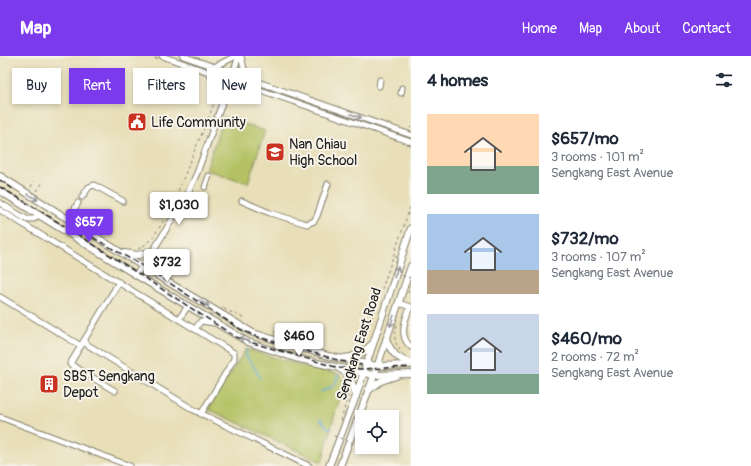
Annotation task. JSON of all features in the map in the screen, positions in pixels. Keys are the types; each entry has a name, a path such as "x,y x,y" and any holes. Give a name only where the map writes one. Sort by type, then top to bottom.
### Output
{"main road":[{"path":"0,176 158,276 253,333 339,359 377,366 411,364"},
{"path":"0,191 248,342 295,358 363,373 374,375 411,374"},
{"name":"Sengkang East Road","path":"329,466 356,396 411,228"},
{"path":"118,251 138,255 153,250 153,267 158,276"},
{"name":"Sengkang East Road","path":"340,466 368,392 411,266"},
{"path":"386,340 390,350 395,356 411,364"},
{"path":"339,359 359,355 368,349 374,341"},
{"path":"336,367 346,372 350,377 356,396"},
{"path":"368,392 381,381 401,374"}],"street":[{"path":"183,56 219,68"},
{"path":"214,66 236,56"},
{"path":"235,68 240,56"},
{"path":"240,56 244,68"},
{"path":"163,59 207,71"},
{"path":"261,83 411,135"},
{"path":"261,90 411,142"},
{"path":"136,275 187,195 197,173 222,104"},
{"path":"205,187 209,176"},
{"path":"242,201 270,213 307,224 314,221 328,184"},
{"path":"82,197 89,187 94,185 123,201"},
{"path":"0,203 26,218 32,219 39,214"},
{"path":"75,208 78,203"},
{"path":"0,210 234,353 235,356 200,414"},
{"path":"115,392 70,364 119,282"},
{"path":"0,297 200,414 309,466"},
{"path":"398,303 410,307 403,330 407,342 411,347"},
{"path":"180,320 188,306"},
{"path":"195,329 201,321 206,321 221,326"},
{"path":"0,417 130,466"}],"path":[{"path":"149,57 163,59"},
{"path":"136,248 145,245 151,239 172,204 213,104"},
{"path":"31,187 34,181"},
{"path":"37,191 43,182"},
{"path":"360,347 374,314 411,205"},
{"path":"394,256 398,259 392,272 411,278"},
{"path":"159,267 170,277"},
{"path":"223,309 244,318"},
{"path":"340,421 349,390"},
{"path":"334,436 355,444"},
{"path":"333,443 336,436"}],"green space":[{"path":"223,117 265,131 248,183 206,170"},
{"path":"246,349 310,368 339,374 344,380 345,386 336,410 322,462 208,409"}],"waterway":[{"path":"247,350 246,357 253,365 260,378"},
{"path":"321,392 335,385 338,375"},
{"path":"320,419 328,428 332,429"}],"railway":[{"path":"0,180 13,189"},
{"path":"0,187 89,242 236,337 339,368 362,369 411,367"},
{"path":"85,233 148,269 240,329 255,336 341,361 362,365"}],"place":[{"name":"Life Community","path":"137,122"},
{"name":"Nan Chiau High School","path":"275,152"},
{"name":"SBST Sengkang Depot","path":"49,384"}]}
